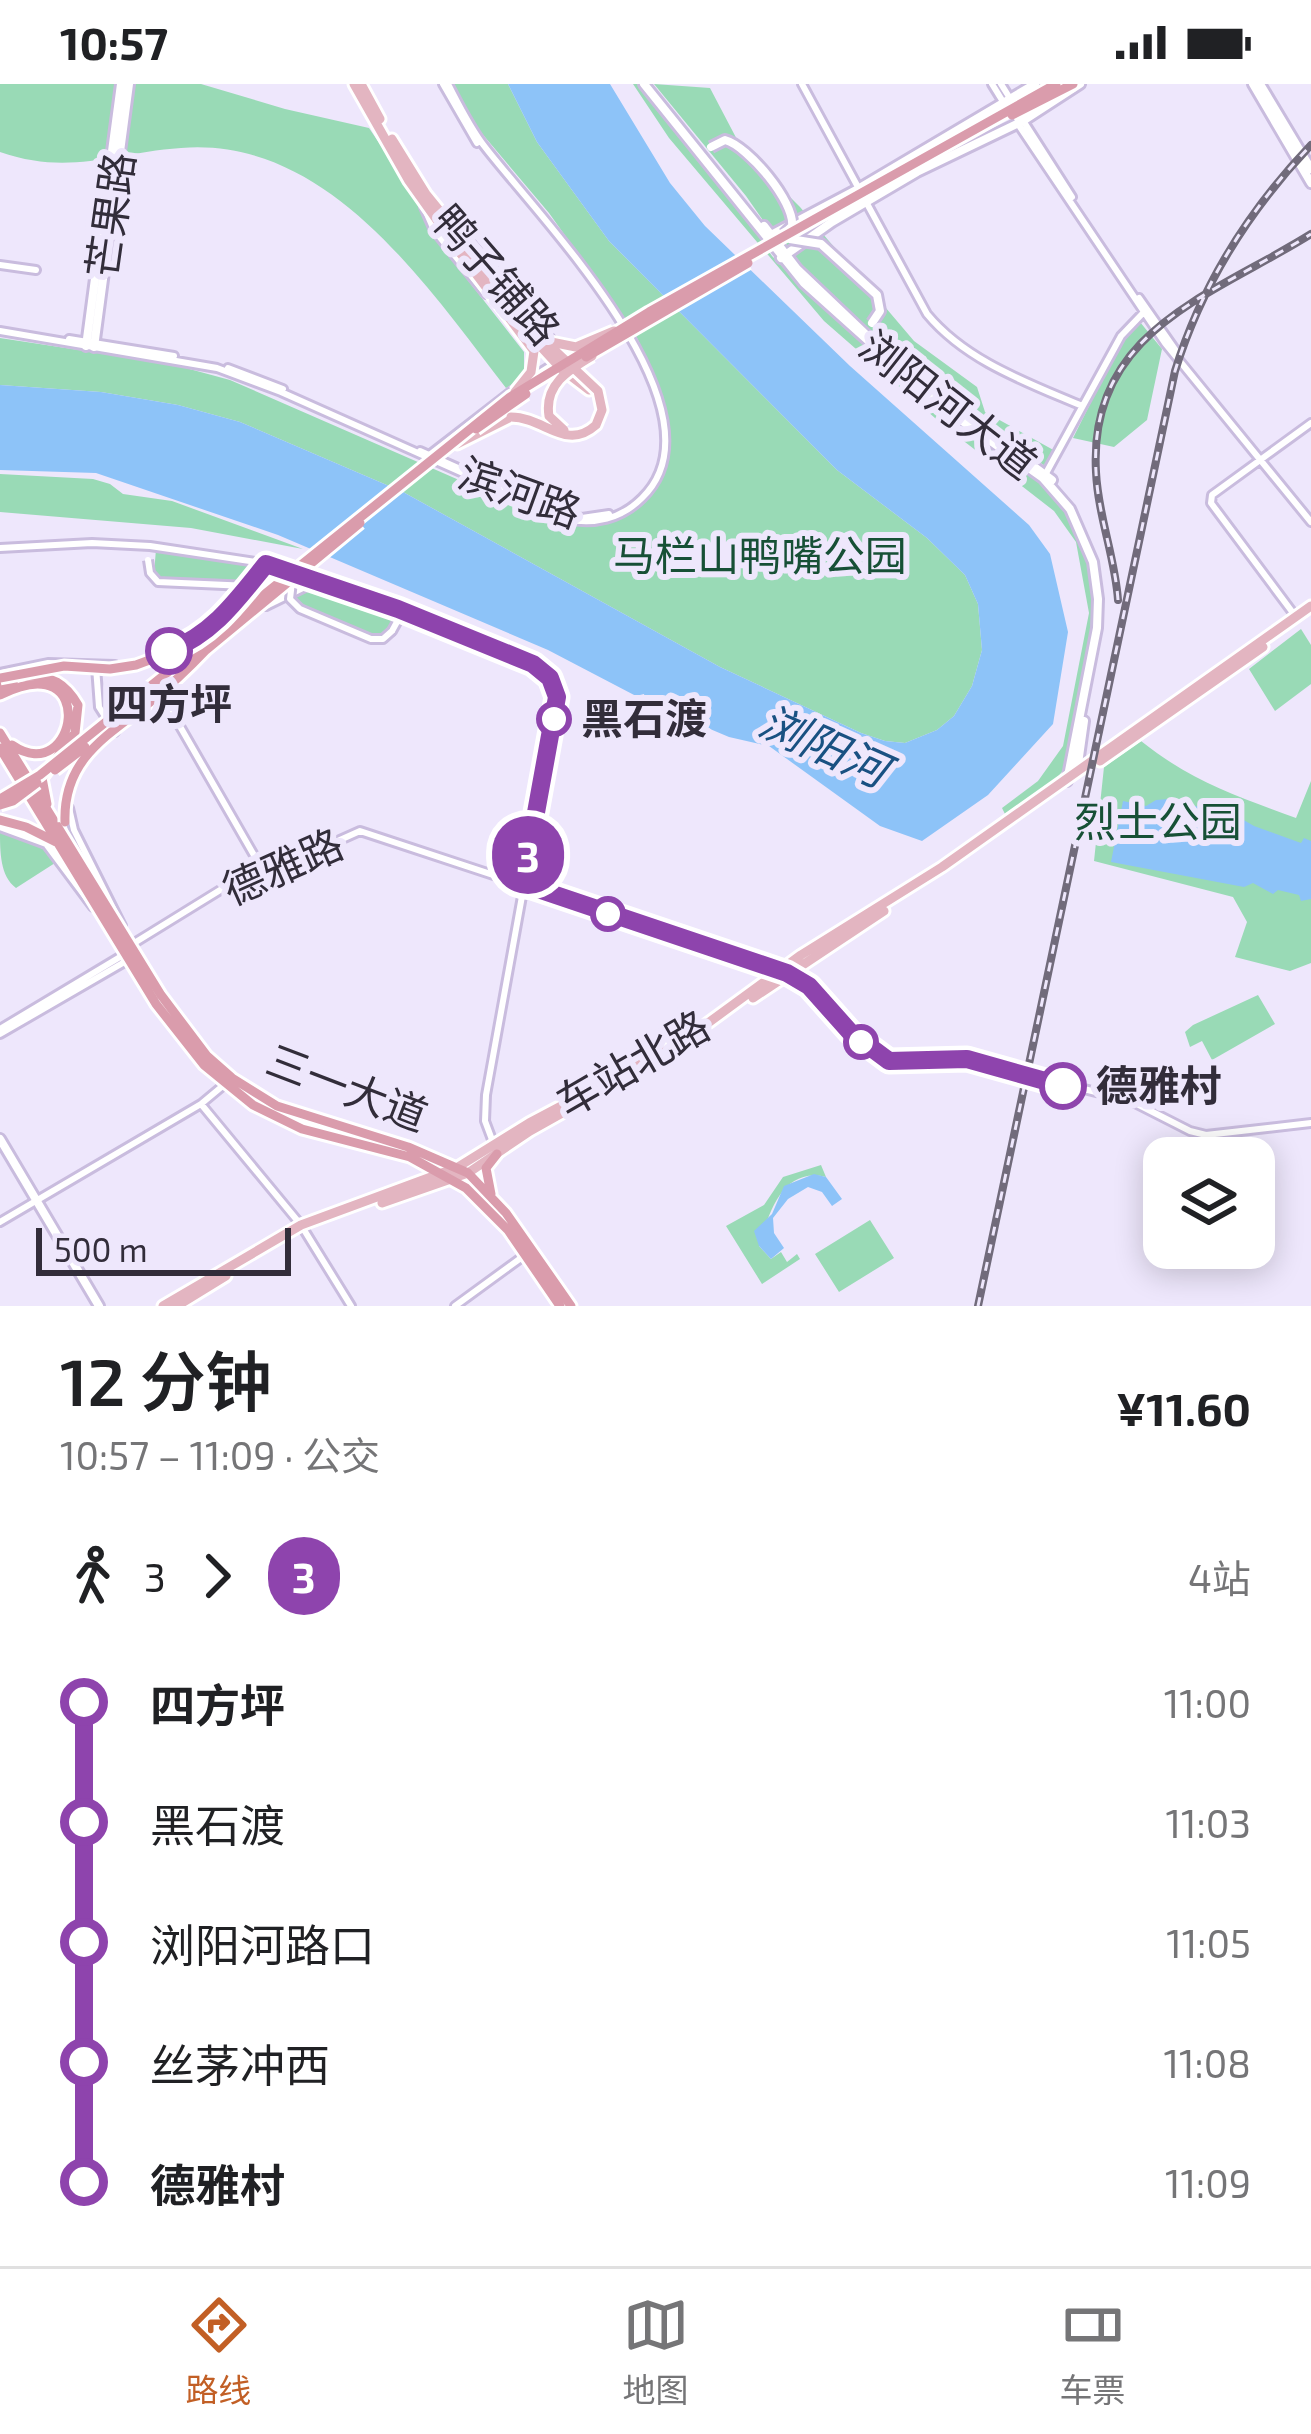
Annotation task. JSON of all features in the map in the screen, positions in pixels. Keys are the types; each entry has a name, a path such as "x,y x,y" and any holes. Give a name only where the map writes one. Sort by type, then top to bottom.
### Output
{"highway":[{"path":"1012,112 1051,84"},
{"path":"59,821 82,756 186,672 202,649 270,587 510,397 776,237 1073,84"},
{"path":"0,802 202,649 457,444 621,330"},
{"path":"0,680 64,666 110,669 136,665 194,644 251,603"},
{"path":"19,678 59,670 141,670 202,649"},
{"path":"0,680 47,676 60,683 78,705 75,733 42,778 78,868"},
{"path":"0,680 41,682 63,697 70,721 58,745 46,753 20,751 0,733"},
{"path":"0,733 59,821"},
{"name":"三一大道","path":"0,750 180,1031 225,1084 302,1129 398,1153 448,1176 493,1212 560,1306"},
{"path":"0,824 55,842 78,868"},
{"name":"三一大道","path":"78,868 102,918 128,948"},
{"name":"三一大道","path":"180,1031 232,1078 278,1106 463,1170 493,1198 571,1306"},
{"path":"493,1198 485,1176 496,1150"}],"main road":[{"name":"芒果路","path":"90,344 125,84"},
{"name":"鸭子铺路","path":"357,84 426,199 462,247"},
{"name":"浏阳河大道","path":"646,84 776,237 783,257 930,393 1044,476 1082,522 1096,559 1102,598 1071,777"},
{"path":"783,257 1012,112 1035,84"},
{"path":"1257,84 1311,169"},
{"path":"1257,84 1311,183"},
{"path":"776,237 1012,112"},
{"path":"705,152 725,140 739,145 789,203 792,226 776,237"},
{"path":"776,237 820,244 877,295 880,311 861,334"},
{"path":"462,247 556,345 576,347 621,330"},
{"path":"462,247 560,368 568,374 584,385 594,396 595,416 583,429 571,432 557,427 547,409 548,395 559,378 566,372 621,330"},
{"path":"462,247 534,351 531,372 510,397"},
{"path":"457,444 511,416 530,419 564,436 579,436 596,425 602,410 594,386 530,327 462,247"},
{"name":"车站北路","path":"163,1306 303,1228 463,1170 667,1058 769,983 945,872 1071,777 1311,609"},
{"name":"车站北路","path":"1071,777 1311,609"},
{"path":"764,968 769,983"},
{"path":"0,1143 96,1306"},
{"name":"车站北路","path":"177,1306 303,1228"}],"street":[{"name":"滨河路","path":"0,330 217,368 570,516 594,518 629,504 653,476 661,445 644,372 621,330 549,226 474,140 445,84"},
{"path":"802,84 927,314 944,335 971,355 1082,406"},
{"path":"997,84 1195,382 1311,519"},
{"name":"鸭子铺路","path":"426,199 461,229 566,356"},
{"name":"鸭子铺路","path":"426,199 434,230 544,370"},
{"path":"0,265 36,270"},
{"path":"1044,476 1121,336 1146,312"},
{"path":"430,458 490,405 566,356 621,330"},
{"path":"430,458 621,330"},
{"path":"1296,617 1211,503 1212,495 1311,424"},
{"path":"0,548 92,543 150,546 266,564 403,611 533,664 550,678 557,703 486,1095 484,1121 496,1150"},
{"path":"150,546 150,573 158,582 270,587"},
{"path":"0,680 48,663 142,662 195,641 227,613 266,564"},
{"path":"302,570 289,594 300,609 371,639 383,639 403,611"},
{"path":"128,948 113,902 74,830 69,802 83,763 265,606 317,581"},
{"path":"97,664 99,707 115,732"},
{"path":"162,694 260,867"},
{"path":"0,824 46,844 102,918"},
{"name":"德雅路","path":"0,1032 260,867 360,831 784,974"},
{"name":"德雅路","path":"260,867 298,853 325,850 359,834 784,974 809,986 850,1032 889,1061 980,1062 1131,1100 1206,1135 1311,1124"},
{"path":"0,1222 201,1104 225,1084"},
{"path":"201,1104 303,1228 351,1306"},
{"path":"455,1306 525,1255"}],"green space":[{"path":"0,84 201,84 369,128 425,211 431,233 524,352 524,377 506,388 442,305 369,225 283,166 234,151 181,148 70,163 0,152"},
{"name":"马栏山鸭嘴公园","path":"453,84 508,84 537,142 609,241 837,470 927,538 965,575 978,604 982,650 972,686 954,716 937,730 905,743 861,733 720,667 403,492 240,422 101,392 0,385 0,338 171,364 230,380 553,521 594,526 633,511 652,493 667,450 662,401 644,353 549,213 479,130"},
{"path":"633,84 641,84 737,204 772,256 802,287 937,408 1040,480 1066,510 1084,547 1095,609 1065,768 1005,814 1002,808 1038,781 1063,746 1089,613 1076,542 1054,511 943,425 824,321 669,138"},
{"path":"654,84 710,88 742,149 800,207 914,341 977,387 985,412 1057,452 1047,467 943,402 797,269 746,196"},
{"path":"1140,322 1162,349 1147,420 1114,447 1073,438 1124,336"},
{"path":"0,474 93,479 123,494 172,501 303,549 191,528 0,512"},
{"path":"156,549 258,565 244,584 160,581 154,574"},
{"path":"312,585 396,610 389,633 376,638 301,608 292,595"},
{"path":"1301,629 1311,645 1311,684 1275,711 1249,669"},
{"name":"烈士公园","path":"1141,741 1196,777 1296,818 1311,781 1311,963 1290,971 1235,957 1247,922 1233,897 1094,861 1104,767"},
{"path":"0,830 43,849 55,863 16,888 4,870"},
{"path":"1258,995 1275,1024 1212,1060 1202,1041 1190,1047 1185,1032 1193,1025"},
{"path":"821,1165 826,1177 798,1179 773,1207 759,1246 771,1259 781,1252 787,1262 797,1254 800,1259 762,1284 726,1226 764,1205 783,1177"},
{"path":"870,1220 894,1258 839,1292 815,1254"}],"water":[{"name":"浏阳河","path":"508,84 610,84 670,183 705,226 850,366 1029,525 1050,554 1068,632 1053,724 988,795 922,841 880,826 769,746 729,737 646,702 644,694 636,696 548,650 278,535 96,473 0,470 0,385 101,392 240,422 403,492 720,667 861,733 905,743 937,730 954,716 972,686 982,650 978,604 965,575 927,538 837,470 609,241 537,142"},
{"path":"1169,799 1223,808 1254,826 1301,843 1304,838 1311,841 1311,899 1301,901 1299,895 1278,890 1273,894 1253,883 1244,887 1111,862 1123,801 1146,806"},
{"path":"814,1174 826,1177 842,1199 832,1206 822,1192 808,1187 788,1199 773,1218 774,1233 784,1248 771,1259 754,1231 772,1214 784,1186"}],"railway":[{"path":"978,1306 1175,371 1199,308 1230,250 1267,196 1311,145"},
{"path":"1118,600 1096,472 1099,424 1112,384 1134,351 1163,323 1311,234"}],"bus line":[{"name":"3","path":"169,651 195,641 227,613 266,564 398,609 533,664 550,678 557,697 523,884 787,973 809,986 850,1032 889,1061 967,1059 1063,1086"}],"place":[{"name":"四方坪","path":"169,651"},
{"name":"黑石渡","path":"554,719"},
{"name":"德雅村","path":"1063,1086"}]}
